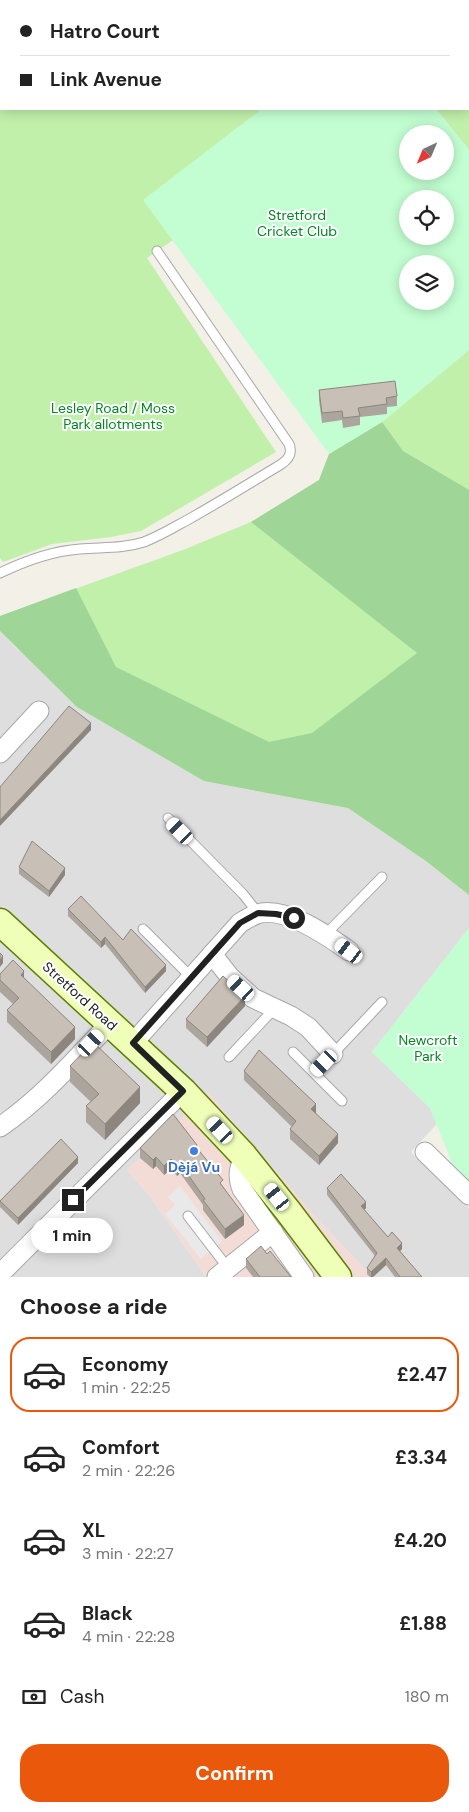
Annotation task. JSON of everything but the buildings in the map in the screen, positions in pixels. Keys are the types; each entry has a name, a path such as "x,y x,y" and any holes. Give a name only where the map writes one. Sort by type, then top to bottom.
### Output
{"main road":[{"name":"Stretford Road","path":"0,922 183,1091 244,1156 338,1277"}],"street":[{"path":"0,753 39,711"},
{"path":"133,1043 240,923 258,913 294,918 326,934 349,951"},
{"path":"212,954 230,977 253,998 291,1016 308,1027 333,1054"},
{"path":"0,1127 15,1117 59,1077 110,1023"},
{"path":"0,1274 183,1091"},
{"path":"425,1152 469,1194"},
{"path":"244,1156 238,1170 238,1179 242,1189 304,1277"},
{"path":"224,1274 273,1232"}],"lane":[{"path":"0,573 46,554 80,549 123,547 145,541 170,530 200,513 280,466 290,456 289,444 157,251"},
{"path":"168,818 243,894 258,913"},
{"path":"326,934 382,877"},
{"path":"143,929 191,977"},
{"path":"315,1073 382,1002"},
{"path":"229,1057 274,1009"},
{"path":"293,1052 342,1101"},
{"path":"188,1216 224,1274"}],"shaded area":[{"path":"0,631 17,649 204,781 348,808 426,861 469,895 469,928 372,1052 430,1108 437,1124 411,1152 469,1208 469,1277 372,1277 322,1224 127,1170 151,1197 206,1277 0,1277"},
{"path":"208,1092 322,1224 372,1277 206,1277 151,1197 127,1170"},
{"path":"180,1186 222,1241 201,1259 165,1214 175,1205 168,1197"}],"green space":[{"name":"Lesley Road / Moss Park allotments","path":"0,110 261,110 144,200 173,240 147,258 276,452 141,531 111,537 52,544 3,562 0,558"},
{"name":"Stretford Cricket Club","path":"261,110 437,110 449,125 399,125 399,180 454,180 454,131 469,150 469,350 382,422 329,454 143,200"},
{"path":"437,110 469,110 469,150 454,131 454,125 449,125"},
{"path":"469,350 469,895 426,861 348,808 204,781 77,707 0,631 0,616 183,550 251,522 319,480 329,454 382,422"},
{"path":"382,422 403,451 469,490 469,895 426,861 348,808 204,781 77,707 0,631 0,616 76,588 116,667 269,742 312,733 417,653 251,522 319,480 329,454"},
{"name":"Newcroft Park","path":"469,928 469,1181 452,1163 430,1108 372,1052"}],"place":[{"name":"Dèjá Vu","path":"194,1151"}],"route":[{"path":"73,1200 183,1091 133,1043 240,923 258,913 294,918"}]}
